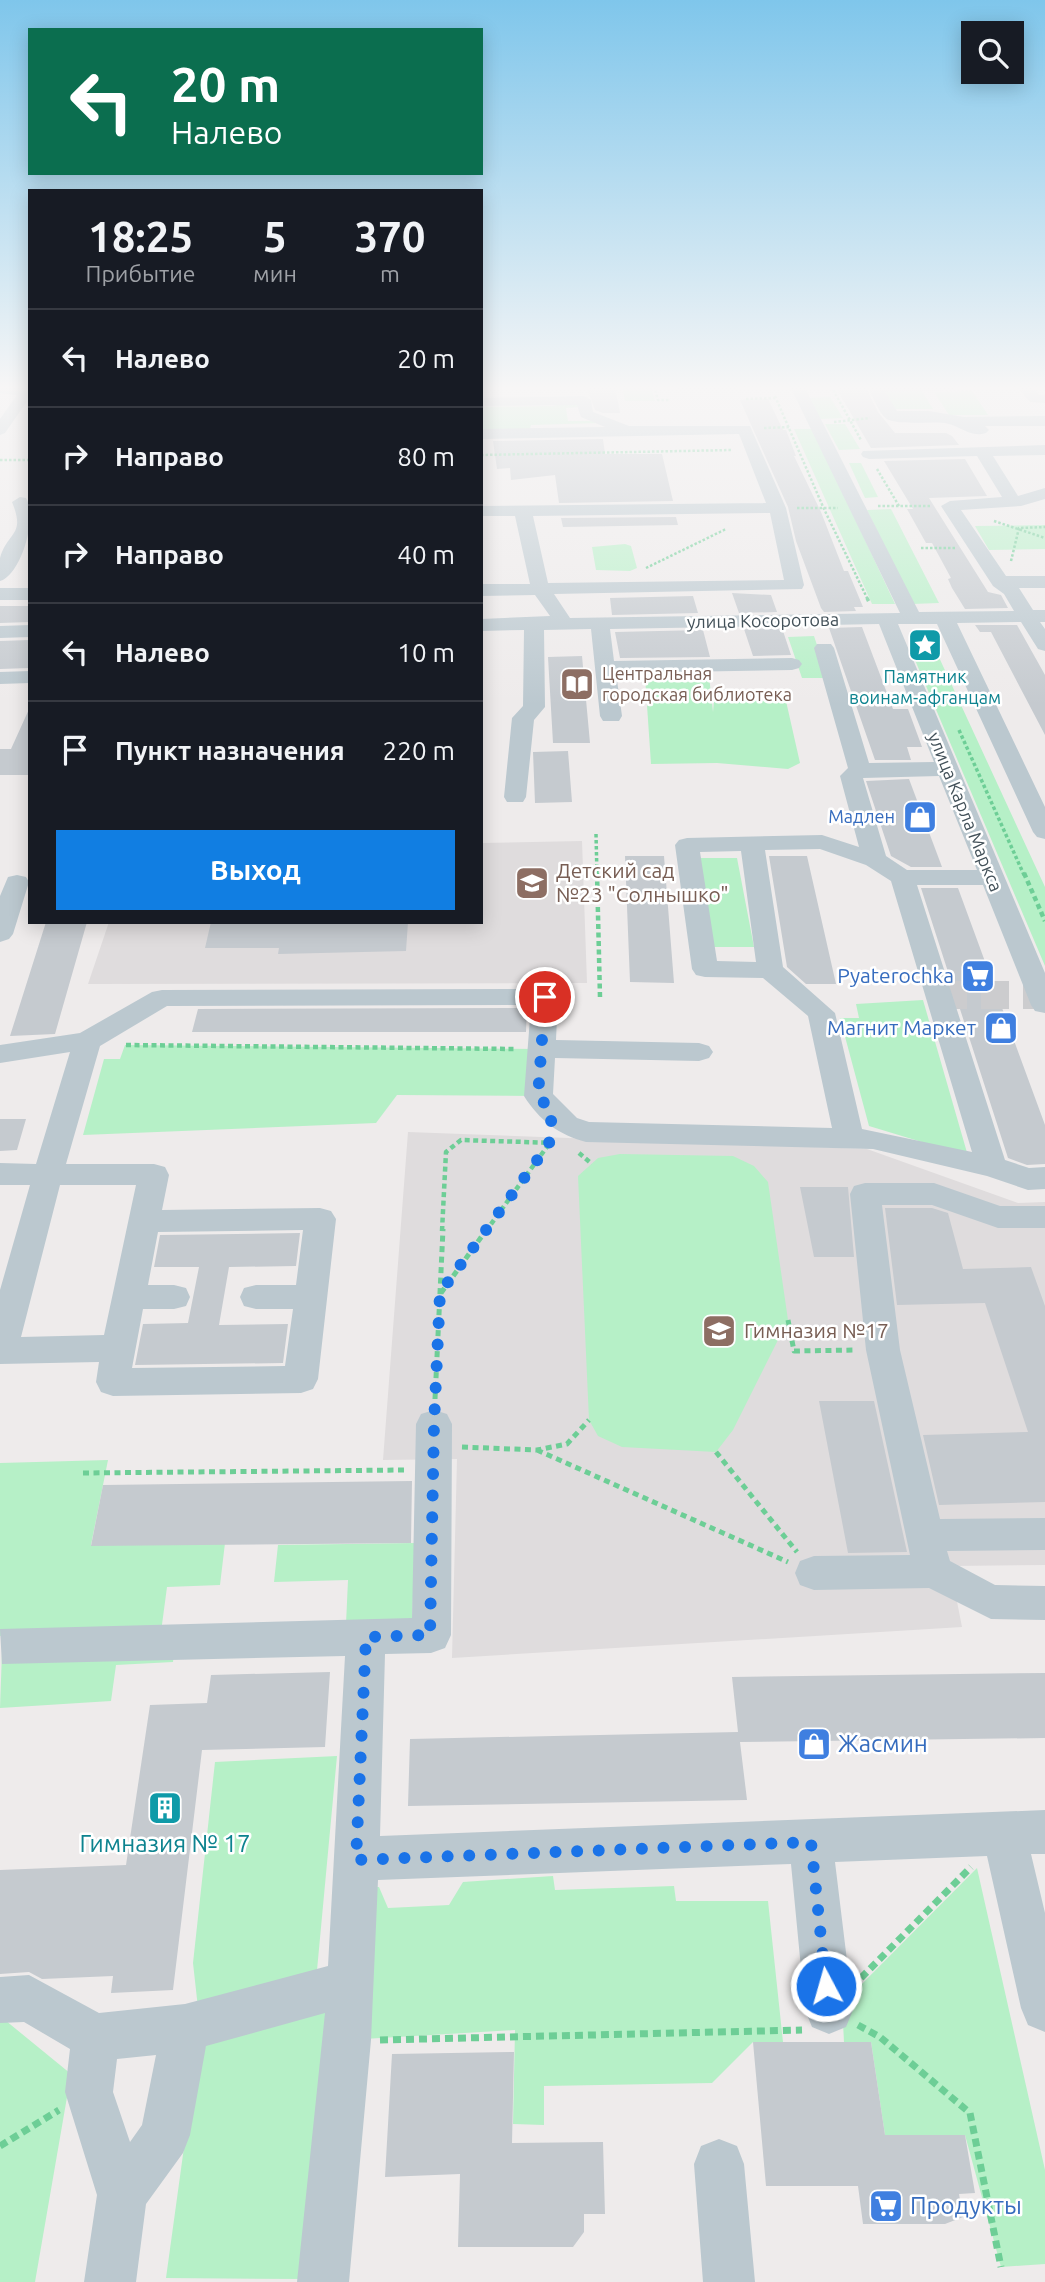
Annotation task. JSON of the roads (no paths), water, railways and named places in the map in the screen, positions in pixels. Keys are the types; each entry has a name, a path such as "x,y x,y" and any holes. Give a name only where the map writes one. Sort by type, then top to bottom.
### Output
{"street":[{"path":"483,590 794,586 770,492"},
{"path":"851,492 913,619"},
{"path":"1007,492 1013,502"},
{"path":"1045,493 1013,502 951,508 1000,582 1036,617 1045,645"},
{"path":"0,503 26,507 27,518 25,529 0,575"},
{"path":"483,511 776,508"},
{"path":"523,511 540,589 560,616 560,624"},
{"path":"1000,582 1045,582"},
{"path":"0,594 28,594"},
{"name":"улица Косоротова","path":"483,625 880,615 913,619 1036,617"},
{"name":"улица Карла Маркса","path":"880,615 1045,1005"},
{"path":"945,619 1042,818"},
{"path":"515,797 523,718 534,707 534,624"},
{"path":"600,624 611,716"},
{"path":"0,632 28,631"},
{"path":"824,648 860,770"},
{"path":"606,667 792,664"},
{"path":"0,678 28,677"},
{"path":"875,860 851,776 860,770 947,769"},
{"path":"849,1138 821,1013 770,970 705,970 687,845 822,842 875,860 902,877 993,878"},
{"path":"752,843 770,970"},
{"path":"902,877 992,1167"},
{"path":"0,934 17,883"},
{"path":"0,1054 87,1041 162,998 545,997 538,1096 559,1131 873,1139 992,1167 1028,1179 1045,1178"},
{"path":"87,1041 0,1351 118,1348"},
{"path":"542,1049 699,1052"},
{"path":"0,1174 154,1175 144,1221 130,1297 118,1348 113,1382 301,1379 320,1219 144,1221"},
{"path":"1045,1217 998,1217 934,1194 865,1195 883,1350 929,1553 991,1602 1045,1603"},
{"path":"130,1297 174,1297"},
{"path":"256,1297 311,1297"},
{"path":"2,1646 430,1635 434,1424"},
{"path":"814,1573 1045,1534"},
{"path":"323,2282 347,2040 366,1637"},
{"path":"356,1860 1024,1833 1044,2002"},
{"path":"811,1842 829,2010"},
{"path":"0,2000 29,1998 95,2037 185,2028 350,1983"},
{"path":"122,2194 164,2134 185,2028"},
{"path":"95,2037 89,2092 122,2194 110,2282"},
{"path":"719,2164 729,2282"}],"tunnel":[{"path":"939,995 1041,995"}],"place":[{"name":"Памятник воинам-афганцам","path":"925,645"},
{"name":"Центральная городская библиотека","path":"577,684"},
{"name":"Мадлен","path":"920,817"},
{"name":"Детский сад №23 \"Солнышко\"","path":"532,883"},
{"name":"Pyaterochka","path":"978,976"},
{"name":"Магнит Маркет","path":"1001,1028"},
{"name":"Гимназия №17","path":"719,1331"},
{"name":"Жасмин","path":"814,1744"},
{"name":"Гимназия № 17","path":"165,1808"},
{"name":"Продукты","path":"886,2206"}]}
